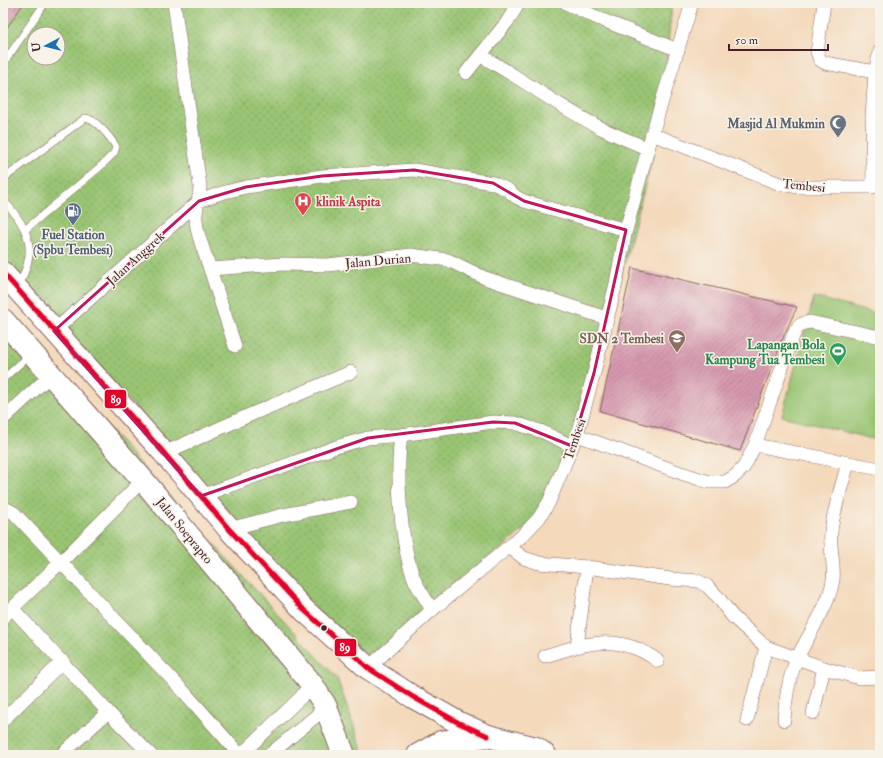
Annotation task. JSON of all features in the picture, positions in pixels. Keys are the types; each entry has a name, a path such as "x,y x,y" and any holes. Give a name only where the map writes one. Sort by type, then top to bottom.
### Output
{"highway":[{"path":"3,273 164,453 229,529 304,610 368,668 413,697 459,722 488,736 536,748 545,755"},
{"name":"Jalan Soeprapto","path":"3,320 144,480 311,683 325,705 344,755"},
{"path":"418,755 441,742 488,736"}],"street":[{"path":"174,3 200,186 199,201 196,208 198,236 235,346"},
{"path":"466,73 507,22 519,3"},
{"path":"566,3 600,19 678,50"},
{"name":"Tembesi","path":"368,668 432,610 509,548 539,518 549,502 574,441 594,373 606,318 616,283 626,230 652,134 692,3"},
{"path":"824,3 817,52 820,60 825,63 875,72"},
{"name":"Tembesi","path":"652,134 780,184 799,187 876,188 876,158 872,118 876,100 875,72 880,51"},
{"path":"481,56 506,70 552,100 603,129 648,149"},
{"name":"Jalan Anggrek","path":"54,331 199,201 221,193 246,187 322,176 414,170 493,184 508,190 516,197 524,201 626,230"},
{"name":"Jalan Durian","path":"210,269 283,264 328,265 411,255 448,260 485,278 606,318"},
{"path":"201,496 336,447 368,438 401,435 493,422 515,423 709,482 725,482 735,476 744,467 755,445 794,336 801,324 810,322 880,337"},
{"path":"164,453 351,372"},
{"path":"3,419 52,374"},
{"path":"401,435 399,466 400,498 404,534 415,581 432,610"},
{"path":"755,445 880,469"},
{"path":"784,720 790,681 798,658 827,600 833,580 831,531 848,463"},
{"path":"144,480 8,612 63,662 108,712 151,755"},
{"path":"229,529 290,514 351,502"},
{"path":"3,507 14,514 61,562 186,694 241,755 301,697 311,683"},
{"path":"509,548 524,558 539,563 587,567 698,581 707,586 718,597 732,616 766,647 782,654 859,678 880,677"},
{"path":"577,646 587,567"},
{"path":"544,656 591,643 610,642 630,646 646,652 658,662"},
{"path":"747,720 766,647"},
{"path":"3,720 63,662"},
{"path":"813,713 824,668"},
{"path":"269,755 316,716 325,705"},
{"path":"61,755 108,712"}],"lane":[{"path":"3,64 45,3"},
{"path":"3,179 84,118 91,119 97,124 113,141 116,147 114,152 101,166 26,229"},
{"path":"3,200 26,229 30,253 28,265 17,289"},
{"path":"3,380 32,353"}],"highlighted area":[{"path":"414,170 493,183 524,201 626,230 594,373 572,446 515,423 493,422 368,438 201,496 54,331 199,201 246,187 322,176"}],"green space":[{"path":"3,3 672,3 659,133 580,430 538,517 366,665 3,260"},
{"name":"Lapangan Bola Kampung Tua Tembesi","path":"814,297 880,315 880,441 782,416"},
{"path":"3,307 149,474 337,678 364,755 3,755"}],"building":[{"path":"3,3 24,3 3,33"},
{"path":"632,268 797,307 785,333 740,451 600,411"}],"transit line":[{"name":"89","path":"3,273 164,453 229,529 304,610 368,668 413,697 459,723 488,736"}],"place":[{"name":"Masjid Al Mukmin","path":"838,138"},
{"name":"klinik Aspita","path":"303,216"},
{"name":"Fuel Station (Spbu Tembesi)","path":"73,226"},
{"name":"SDN 2 Tembesi","path":"677,353"},
{"name":"Lapangan Bola Kampung Tua Tembesi","path":"838,366"}]}
